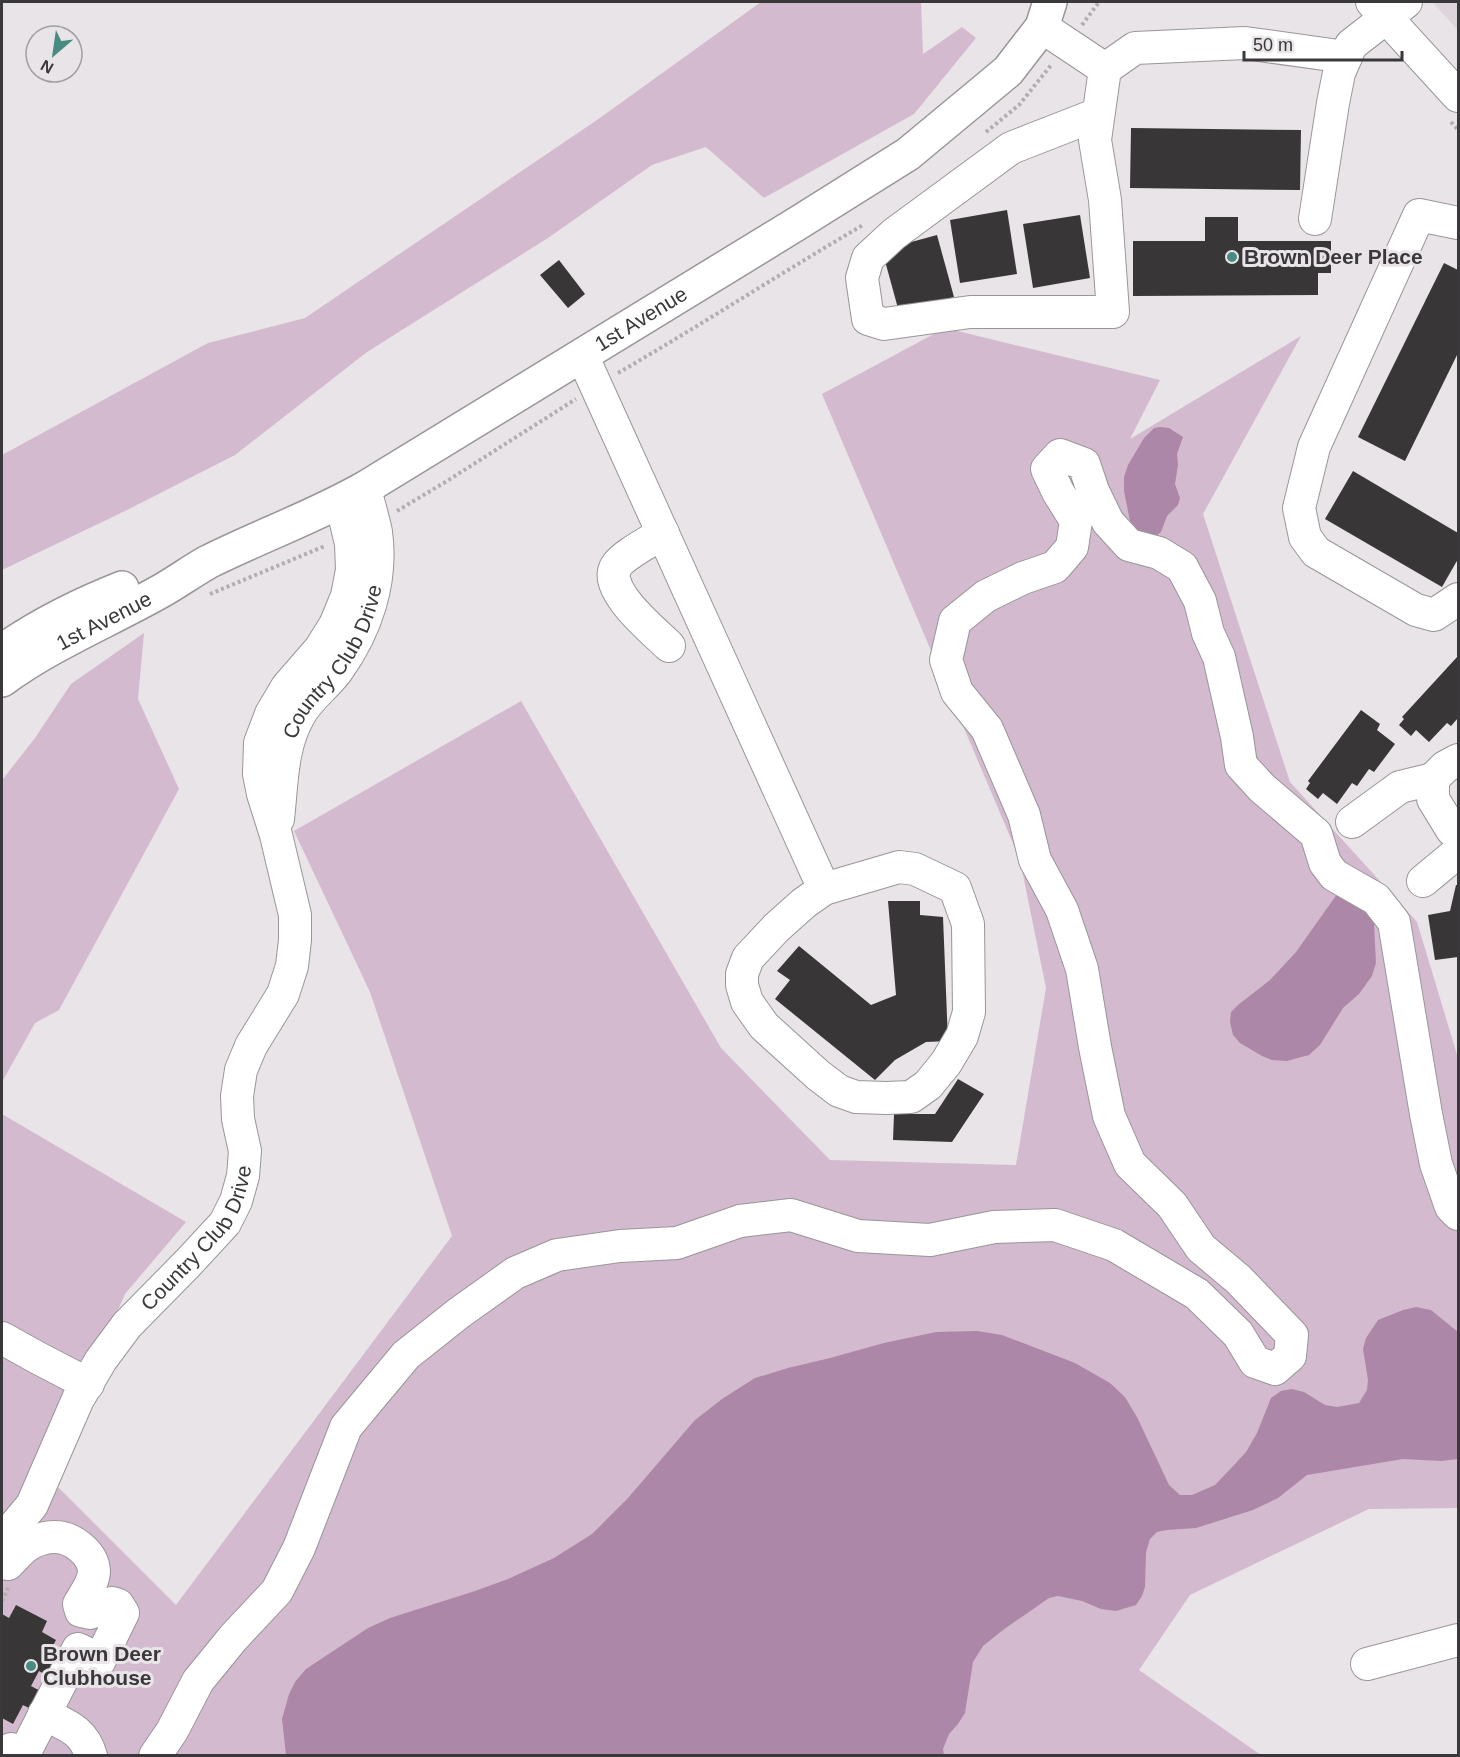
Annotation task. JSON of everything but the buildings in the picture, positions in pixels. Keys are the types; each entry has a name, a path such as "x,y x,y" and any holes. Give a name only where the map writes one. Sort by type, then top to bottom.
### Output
{"main road":[{"name":"1st Avenue","path":"2,680 21,665 160,591 207,563 353,494 909,153 1008,71 1046,14 1061,16 1075,2"},
{"name":"1st Avenue","path":"2,651 49,621 97,598 148,579 207,563"}],"street":[{"path":"1315,219 1339,73 1351,45 1388,7 1458,96"},
{"path":"1046,14 1105,69"},
{"path":"1098,114 1011,148 894,234 868,258 862,278 868,319 884,324 970,312 1113,312 1105,200 1095,140 1105,69 1135,48 1245,43 1346,57"},
{"path":"1458,223 1419,215 1314,447 1299,508 1305,537 1316,552 1416,610 1434,615 1458,598"},
{"path":"582,355 824,889"},
{"path":"155,1755 172,1731 198,1681 233,1638 277,1591 299,1548 345,1427 406,1355 515,1273 558,1255 620,1246 677,1243 740,1221 790,1215 858,1236 930,1240 994,1227 1055,1226 1114,1245 1197,1294 1238,1334 1255,1362 1275,1369 1290,1356 1292,1335 1238,1279 1201,1248 1172,1205 1130,1164 1109,1116 1082,969 1062,910 1035,860 1024,814 987,729 957,692 946,660 955,621 986,596 1023,578 1055,567 1072,547 1076,521 1047,469 1060,455 1084,464 1093,491 1108,522 1129,545 1159,553 1182,567 1200,601 1208,633 1219,657 1241,765 1262,788 1316,834 1325,863 1334,875 1376,899 1394,922 1436,1164 1451,1207 1458,1214"},
{"name":"Country Club Drive","path":"5,1551 12,1529 32,1505 78,1399 100,1360 126,1325 209,1242 225,1223 236,1201 243,1176 245,1151 238,1119 237,1096 241,1070 251,1046 283,994 292,966 295,940 294,915 276,835 285,752 299,715 348,656 364,624 374,593 378,562 376,532 353,494"},
{"path":"663,533 617,564 613,573 621,597 669,646"},
{"path":"1352,822 1400,787 1433,779 1445,767 1458,760"},
{"path":"1433,779 1434,799 1452,830 1458,834"},
{"path":"1423,881 1458,852"},
{"path":"899,867 915,869 955,888 968,924 969,1012 962,1036 946,1063 928,1085 911,1097 856,1097 839,1090 818,1075 764,1026 747,1002 742,985 742,974 748,958 776,928 824,889 899,867"},
{"path":"2,1338 88,1384"},
{"path":"5,1551 43,1539 56,1537 70,1541 86,1551 93,1563 94,1573 90,1585 79,1604 81,1611 90,1613 112,1602 118,1605 123,1613 100,1660 78,1649 24,1754 11,1749 5,1755"},
{"path":"1367,1664 1458,1640"},
{"path":"44,1714 76,1730 87,1743 91,1755"}],"shaded area":[{"path":"761,2 921,2 923,54 962,27 976,38 914,114 764,198 706,147 652,165 548,238 367,352 235,455 2,570 2,455 208,343 305,318 597,120"},
{"path":"1432,2 1458,2 1458,30"},
{"path":"945,328 1160,380 1130,439 1301,336 1203,514 1290,782 1417,922 1458,1058 1458,1508 1369,1509 1190,1595 1139,1670 1261,1755 2,1756 2,1114 186,1222 125,1294 70,1419 54,1483 176,1605 452,1236 370,992 294,831 521,701 721,1048 830,1160 1016,1165 1046,988 1020,860 822,394"},
{"path":"1154,428 1169,428 1183,437 1177,454 1175,484 1180,498 1178,505 1167,516 1161,532 1156,536 1139,535 1131,526 1124,491 1124,477 1128,465 1144,438"},
{"path":"144,633 138,699 179,789 59,1010 35,1023 2,1082 2,778 35,738 71,684"},
{"path":"1340,890 1373,905 1376,963 1372,976 1359,994 1343,1008 1320,1045 1309,1055 1287,1061 1272,1060 1262,1056 1240,1043 1233,1035 1230,1022 1231,1012 1270,980 1296,952"},
{"path":"1416,1307 1431,1310 1458,1332 1458,1459 1441,1461 1403,1459 1307,1475 1278,1498 1253,1510 1196,1528 1157,1532 1150,1539 1146,1552 1145,1587 1136,1605 1116,1611 1101,1609 1082,1601 1058,1596 1049,1598 983,1646 973,1662 965,1713 949,1734 943,1749 944,1755 286,1755 282,1719 289,1694 306,1669 368,1628 390,1618 508,1579 554,1558 592,1534 628,1498 695,1420 755,1378 884,1343 936,1332 977,1331 1002,1335 1075,1363 1110,1383 1125,1397 1138,1419 1169,1485 1180,1495 1192,1495 1215,1485 1246,1452 1257,1433 1271,1398 1281,1391 1292,1389 1304,1392 1325,1405 1337,1407 1359,1403 1367,1390 1368,1380 1363,1349 1366,1338 1378,1320"}],"place":[{"name":"Brown Deer Place","path":"1232,257"},
{"name":"Brown Deer Clubhouse","path":"31,1666"}]}
